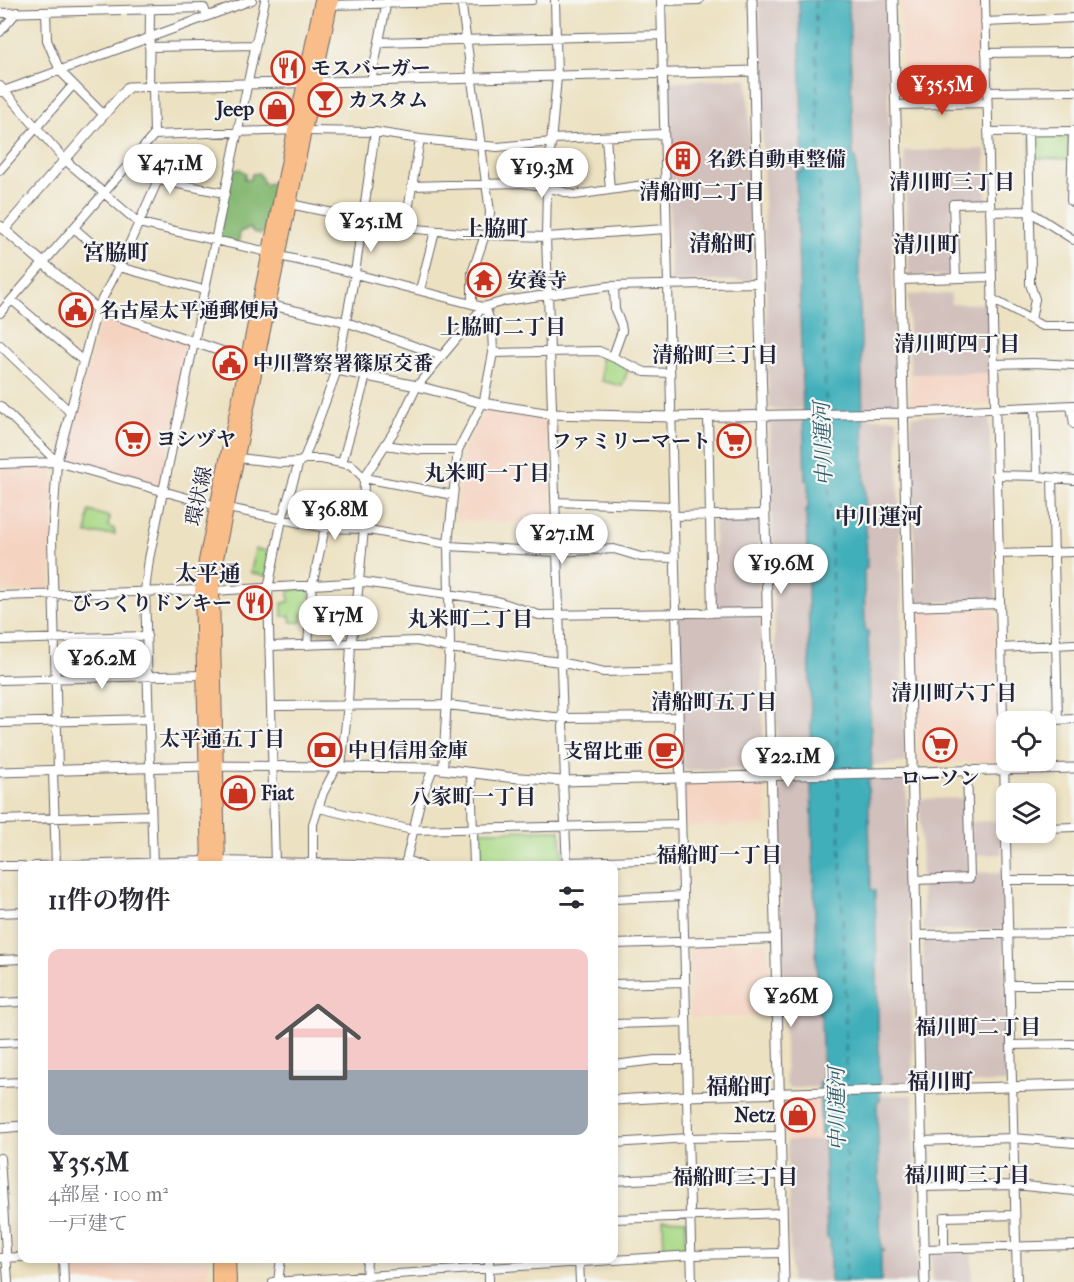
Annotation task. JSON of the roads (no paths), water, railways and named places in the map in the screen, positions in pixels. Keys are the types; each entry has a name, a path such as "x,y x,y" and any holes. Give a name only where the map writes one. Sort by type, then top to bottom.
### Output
{"main road":[{"name":"環状線","path":"223,507 309,83 328,2"},
{"name":"環状線","path":"213,861 205,561 239,458 253,360 270,305 274,254 290,204 300,130"},
{"name":"環状線","path":"207,590 203,675 211,767"},
{"path":"218,1263 218,1282"},
{"path":"229,1263 230,1282"}],"street":[{"path":"252,0 2,90 65,160 139,223 355,273 483,307 548,294 614,286 759,284"},
{"path":"153,861 145,591 149,559 264,0"},
{"path":"328,2 532,0"},
{"path":"555,0 557,77 547,187 546,237 567,861"},
{"path":"692,1282 661,0 699,0"},
{"path":"752,0 784,1282"},
{"path":"893,0 925,1282"},
{"path":"985,0 999,604 1004,711"},
{"path":"461,1 490,212 486,235 472,273 472,304"},
{"path":"371,82 387,2"},
{"path":"0,13 155,6 204,8 207,16"},
{"path":"0,313 154,135 149,38 155,6"},
{"path":"0,32 17,12"},
{"path":"46,12 47,40 60,71 104,115"},
{"path":"985,22 1074,18"},
{"path":"379,42 662,35"},
{"path":"149,47 255,45"},
{"path":"986,53 1074,52"},
{"path":"754,71 128,87 1,230 97,309 253,360 337,370 417,386 482,404 551,414 671,417 904,413 1072,405 1074,424"},
{"path":"1,167 73,85"},
{"path":"987,92 1074,91"},
{"path":"896,105 987,103"},
{"path":"154,135 300,130 375,132 497,147 552,140 664,134"},
{"path":"988,132 1073,131 1071,201 1074,203"},
{"path":"275,861 267,589 282,519 301,461 337,370 355,273 375,132"},
{"path":"1028,132 1030,284 1035,299 1031,320"},
{"path":"606,136 610,190"},
{"path":"405,228 420,139"},
{"path":"133,159 158,180 225,193"},
{"path":"56,861 57,721 52,539 57,462 97,309 119,267 158,180"},
{"path":"412,186 520,183 547,187 575,195 665,182"},
{"path":"290,204 405,228 486,235 546,237 666,229"},
{"path":"956,278 953,204 1029,211 1074,240"},
{"path":"74,228 119,267 204,290"},
{"path":"420,290 435,231"},
{"path":"901,280 991,277"},
{"path":"613,356 622,331 614,307 614,286"},
{"path":"992,299 1042,326 1074,326"},
{"path":"12,300 83,361"},
{"path":"270,305 346,322 442,356"},
{"path":"405,861 420,802 438,768 447,705 448,545 458,450 482,404 493,353 492,329 487,312 483,307"},
{"path":"313,861 313,824 323,794 339,768 348,704 351,643 363,529 364,478 398,424 417,386 483,307"},
{"path":"0,345 70,412"},
{"path":"493,353 599,351 645,372 670,373"},
{"path":"993,364 1074,365"},
{"path":"342,463 366,376"},
{"path":"0,406 57,462"},
{"path":"1035,407 1037,476"},
{"path":"708,416 712,613"},
{"path":"385,445 421,450 458,450"},
{"path":"239,458 268,463 301,461 342,463 351,465 364,478 453,495"},
{"path":"0,464 57,462 223,507 325,528 363,529 448,545 557,552 614,549 641,557 674,558"},
{"path":"996,476 1037,476 1074,480"},
{"path":"1052,478 1058,720 1074,719"},
{"path":"555,502 673,506"},
{"path":"673,516 765,514"},
{"path":"308,645 312,586 325,528"},
{"path":"998,554 1074,552"},
{"path":"0,596 267,589 363,582 497,601 539,615 768,612"},
{"path":"909,607 999,604"},
{"path":"0,640 147,636"},
{"path":"269,646 417,641 449,648 560,662 604,672 677,670"},
{"path":"1001,648 1056,647 1074,644"},
{"path":"0,680 203,675"},
{"path":"271,706 447,705 563,718 678,717"},
{"path":"0,723 149,719"},
{"path":"0,772 150,767 438,768 564,781 996,768"},
{"path":"1056,768 1074,768"},
{"path":"915,880 970,878 967,769"},
{"path":"471,772 474,861"},
{"path":"319,808 412,830 681,824"},
{"path":"0,820 151,815"},
{"path":"1056,828 1074,827"},
{"path":"1006,843 1017,1282"},
{"path":"618,862 682,859"},
{"path":"0,867 18,866"},
{"path":"1007,880 1074,880"},
{"path":"618,899 683,896"},
{"path":"0,913 18,912"},
{"path":"916,935 1074,933"},
{"path":"618,944 775,939"},
{"path":"0,960 18,959"},
{"path":"618,984 685,982"},
{"path":"1009,985 1074,985"},
{"path":"0,1003 18,1002"},
{"path":"618,1024 686,1022"},
{"path":"0,1043 18,1042"},
{"path":"1011,1045 1074,1044"},
{"path":"618,1065 655,1060 687,1060"},
{"path":"0,1083 18,1082"},
{"path":"618,1100 1074,1085"},
{"path":"0,1128 18,1126"},
{"path":"618,1143 688,1138 780,1136"},
{"path":"921,1141 1013,1138 1074,1143"},
{"path":"0,1158 3,1258 8,1282"},
{"path":"618,1181 781,1175"},
{"path":"923,1188 1015,1185 1074,1191"},
{"path":"618,1219 782,1213"},
{"path":"944,1248 944,1217 1015,1215"},
{"path":"924,1249 1074,1245"},
{"path":"618,1259 783,1253"},
{"path":"3,1258 18,1257"},
{"path":"63,1263 64,1282"},
{"path":"279,1282 281,1263"},
{"path":"366,1279 367,1263"},
{"path":"489,1282 490,1263"},
{"path":"273,1282 366,1279 554,1263"},
{"path":"579,1263 580,1282"}],"water":[{"path":"796,0 849,0 853,157 856,157 867,568 864,569 865,630 868,631 872,779 868,780 871,890 875,891 881,1248 884,1249 881,1251 881,1282 830,1282 830,1239 827,1238 824,1136 821,1136 819,1082 823,1082 821,1014 818,1013 811,781 806,509 808,509 808,481 805,480 796,172 803,171 799,1"}],"place":[{"name":"モスバーガー","path":"288,68"},
{"name":"カスタム","path":"325,100"},
{"name":"Jeep","path":"277,109"},
{"name":"名鉄自動車整備","path":"683,159"},
{"name":"安養寺","path":"484,280"},
{"name":"名古屋太平通郵便局","path":"76,310"},
{"name":"中川警察署篠原交番","path":"230,363"},
{"name":"ヨシヅヤ","path":"133,439"},
{"name":"ファミリーマート","path":"734,441"},
{"name":"びっくりドンキー","path":"255,603"},
{"name":"ローソン","path":"940,745"},
{"name":"中日信用金庫","path":"325,750"},
{"name":"支留比亜","path":"666,751"},
{"name":"Fiat","path":"238,793"},
{"name":"Netz","path":"798,1115"}],"district":[{"name":"清川町三丁目","path":"952,182"},
{"name":"清船町二丁目","path":"702,192"},
{"name":"上脇町","path":"495,229"},
{"name":"清船町","path":"722,244"},
{"name":"清川町","path":"926,245"},
{"name":"宮脇町","path":"116,253"},
{"name":"上脇町二丁目","path":"503,327"},
{"name":"清川町四丁目","path":"957,344"},
{"name":"清船町三丁目","path":"715,355"},
{"name":"丸米町一丁目","path":"487,473"},
{"name":"中川運河","path":"879,517"},
{"name":"太平通","path":"208,574"},
{"name":"丸米町二丁目","path":"470,619"},
{"name":"清川町六丁目","path":"954,693"},
{"name":"清船町五丁目","path":"714,702"},
{"name":"太平通五丁目","path":"222,739"},
{"name":"八家町一丁目","path":"473,797"},
{"name":"福船町一丁目","path":"719,855"},
{"name":"福川町二丁目","path":"978,1027"},
{"name":"福川町","path":"940,1082"},
{"name":"福船町","path":"739,1087"},
{"name":"福川町三丁目","path":"967,1175"},
{"name":"福船町三丁目","path":"735,1177"}]}
